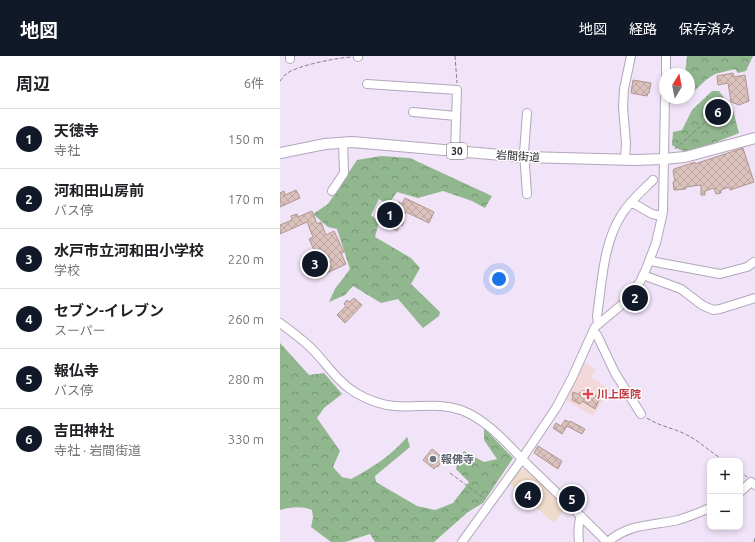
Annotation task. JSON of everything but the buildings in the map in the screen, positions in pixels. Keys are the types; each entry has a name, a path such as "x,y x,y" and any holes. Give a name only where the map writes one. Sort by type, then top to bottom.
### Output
{"main road":[{"name":"岩間街道","path":"280,153 343,142 373,143 525,157 664,160 693,155 755,138"}],"street":[{"path":"625,160 626,143 623,107 624,89 630,56"},
{"path":"666,56 666,68"},
{"path":"367,84 457,90 455,150"},
{"path":"462,542 522,459 556,408 598,323 632,295 644,275 656,243 662,216 665,104"},
{"path":"413,112 456,116"},
{"path":"527,113 525,157 527,194"},
{"path":"332,191 344,173 343,142"},
{"path":"598,323 597,316 609,242 618,220 631,202 653,180"},
{"path":"631,202 652,214 662,216"},
{"path":"650,261 720,274 747,267 754,262"},
{"path":"644,275 681,289 702,305 713,310 720,310 755,298"},
{"path":"280,323 302,339 340,381 354,392 384,405 403,407 441,405 466,412 477,418 608,542 616,534 633,527 679,520 707,509"},
{"path":"593,331 597,335 615,373 641,414"},
{"path":"743,490 753,484"},
{"path":"579,542 578,532 579,520 581,516"}],"path":[{"path":"280,81 287,74 311,64 334,58 358,56"},
{"path":"455,56 457,90"},
{"path":"674,150 713,115"},
{"path":"641,414 664,427 686,434 721,458"},
{"path":"450,473 491,503"},
{"path":"743,474 753,484"},
{"path":"754,542 755,538"}],"shaded area":[{"name":"川上医院","path":"584,362 596,370 591,377 610,389 593,416 566,400"},
{"path":"519,468 524,469 546,487 565,508 554,523 511,485 512,478"}],"green space":[{"path":"687,56 753,56 746,71 738,73 735,69 715,74 695,90 695,68 686,68"},
{"path":"712,91 719,91 733,110 739,133 689,151 676,148 672,145 673,132 682,130 692,110"},
{"path":"381,156 410,158 492,196 485,208 472,201 443,191 418,198 397,192 388,205 379,199 371,215 379,222 375,237 411,258 420,268 411,284 440,312 439,316 423,328 398,299 381,303 353,286 345,295 329,302 335,289 350,269 337,229 328,227 313,214 328,204 357,160"},
{"path":"280,343 309,375 324,373 342,394 324,408 317,418 340,451 333,467 342,477 351,479 381,461 407,437 410,447 375,476 376,482 417,506 435,510 453,503 469,482 456,469 459,458 464,451 484,462 497,459 484,440 484,428 513,458 483,503 468,512 434,542 375,542 370,534 345,542 331,542 311,527 313,518 312,510 296,507 280,510"}],"place":[{"name":"吉田神社","path":"718,112"},
{"name":"天徳寺","path":"390,215"},
{"name":"水戸市立河和田小学校","path":"315,264"},
{"name":"河和田山房前","path":"635,298"},
{"name":"川上医院","path":"588,394"},
{"name":"報佛寺","path":"433,459"},
{"name":"セブン-イレブン","path":"528,495"},
{"name":"報仏寺","path":"572,499"}]}
